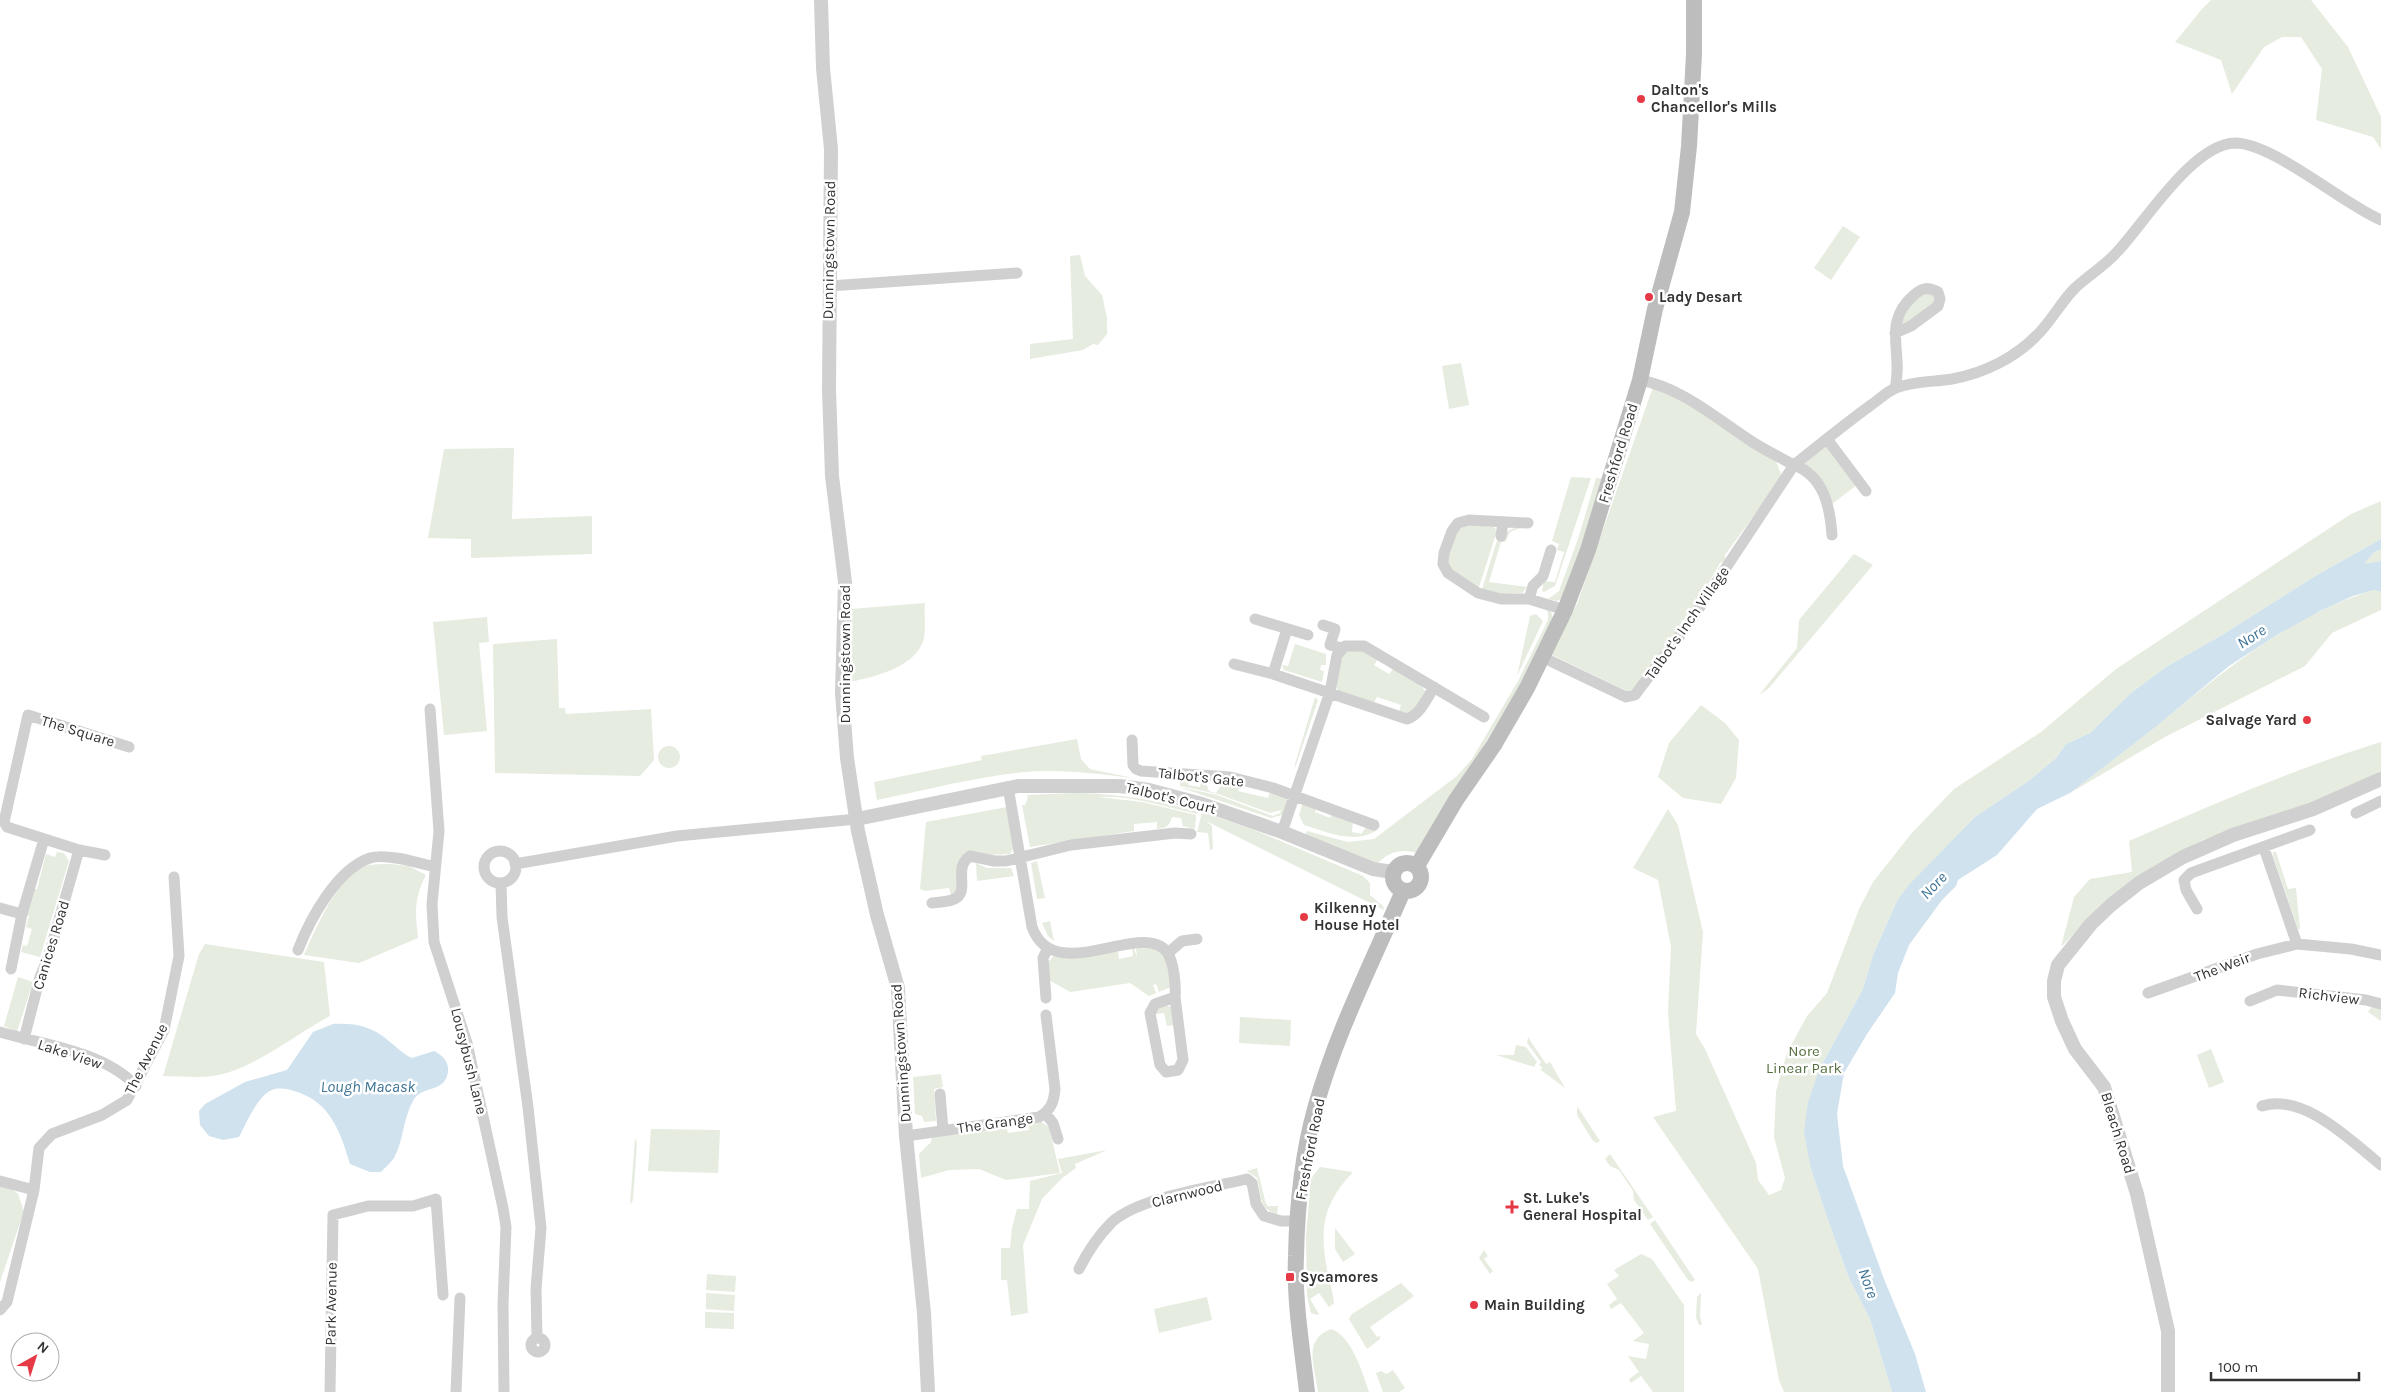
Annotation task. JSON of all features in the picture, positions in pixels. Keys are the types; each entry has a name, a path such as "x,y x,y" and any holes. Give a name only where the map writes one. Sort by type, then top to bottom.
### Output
{"main road":[{"name":"Freshford Road","path":"1307,1392 1296,1301 1295,1258 1300,1188 1310,1129 1327,1071 1361,985 1403,891 1413,890 1419,886 1421,876 1417,866 1456,800 1510,718 1565,610 1588,550 1640,380 1655,309 1677,234 1685,191 1694,54 1694,0"},
{"path":"1403,891 1393,882 1394,872 1404,863 1417,866"}],"street":[{"name":"Dunningstown Road","path":"820,0 823,68 831,149 828,373 832,476 845,582 842,693 847,758 857,819 877,915 898,988 906,1136 924,1313 928,1392"},
{"name":"Talbot's Inch Village","path":"1542,657 1626,697 1635,695 1690,622 1794,465 1895,388 1954,378 1988,369 2020,351 2041,331 2076,287 2117,252 2189,168 2211,150 2235,143 2256,148 2280,159 2381,220"},
{"path":"829,286 1016,273"},
{"path":"1895,333 1898,376 1895,388"},
{"path":"1640,380 1662,385 1703,408 1754,443 1810,474 1819,484 1829,506 1832,535"},
{"path":"1827,439 1866,491"},
{"path":"1528,523 1469,520 1458,523 1449,538 1443,564 1448,573 1478,593 1501,599 1529,599 1565,610"},
{"path":"1501,536 1503,522"},
{"path":"1529,599 1533,586 1543,576 1551,550"},
{"path":"1254,619 1308,636"},
{"path":"1323,625 1335,629 1330,645 1342,648"},
{"path":"1274,674 1287,629"},
{"path":"1282,832 1330,692 1337,655 1342,648 1349,645 1364,646 1484,717"},
{"path":"1234,664 1274,674 1407,719 1414,717 1418,713 1434,687"},
{"name":"Lousybush Lane","path":"430,709 438,831 432,904 434,942 467,1043 506,1227 503,1304 504,1392"},
{"name":"The Square","path":"44,839 7,827 4,822 28,716 129,747"},
{"name":"Talbot's Gate","path":"1132,740 1134,765 1136,769 1141,771 1230,777 1296,795 1374,825"},
{"name":"Bleach Road","path":"2168,1392 2168,1331 2137,1194 2104,1087 2075,1050 2062,1021 2054,997 2054,981 2058,965 2091,924 2111,905 2139,883 2183,857 2233,835 2313,809 2381,779"},
{"name":"Talbot's Court","path":"857,819 1008,787 1076,784 1120,786 1149,790 1202,804 1282,832 1373,868 1394,872"},
{"path":"1008,787 1019,857 1035,936 1048,948 1063,953 1093,951 1141,943 1160,947 1168,953 1176,982 1175,997 1183,1060 1178,1070 1166,1072 1160,1065 1150,1013 1155,1004 1175,997"},
{"path":"2356,813 2381,801"},
{"path":"515,864 677,836 857,819"},
{"name":"Talbot's Court","path":"932,903 953,900 959,896 963,885 960,871 962,864 970,856 994,861 1071,845 1175,828 1191,834"},
{"path":"2197,909 2186,890 2184,880 2191,874 2310,830"},
{"path":"11,969 22,914 44,839 79,850 105,855"},
{"path":"2264,848 2297,944"},
{"name":"Canices Road","path":"24,1040 40,977 48,958 79,850"},
{"path":"496,852 504,852 510,856 515,864 513,875 509,880 501,883 494,882 487,877 484,870 484,862 489,855 496,852"},
{"path":"298,950 334,886 350,869 372,857 404,859 435,867"},
{"name":"The Avenue","path":"0,1310 7,1302 34,1190 39,1148 52,1134 102,1115 127,1100 164,1030 179,956 174,877"},
{"path":"501,883 502,917 528,1107 541,1228 536,1289 536,1338"},
{"path":"0,908 22,914"},
{"path":"1168,953 1182,941 1197,939"},
{"name":"The Weir","path":"2148,993 2257,954 2297,944 2342,947 2381,955"},
{"path":"1048,948 1043,958 1048,993"},
{"name":"Richview","path":"2250,1001 2277,985 2381,1004"},
{"name":"The Grange","path":"906,1136 1039,1117 1045,1113 1054,1100 1055,1089 1046,1015"},
{"name":"Lake View","path":"0,1032 102,1063 128,1077 136,1086"},
{"name":"The Grange","path":"940,1094 943,1130"},
{"path":"2262,1106 2274,1102 2299,1108 2321,1117 2381,1165"},
{"name":"The Grange","path":"1045,1113 1053,1123 1058,1139"},
{"name":"Clarnwood","path":"1079,1269 1089,1249 1107,1228 1132,1209 1155,1201 1247,1179 1252,1183 1256,1204 1264,1216 1281,1221 1298,1221"},
{"path":"0,1181 34,1190"},
{"name":"Park Avenue","path":"330,1392 333,1215 368,1206 413,1206 436,1199 444,1295"},
{"path":"456,1392 460,1298"}],"green space":[{"path":"2211,0 2311,0 2348,47 2381,117 2381,149 2373,137 2316,120 2322,69 2301,37 2282,37 2264,47 2232,94 2221,60 2175,42"},
{"path":"1843,226 1860,237 1831,280 1814,268"},
{"path":"1080,255 1085,276 1102,295 1107,318 1107,334 1098,345 1093,344 1083,350 1030,359 1030,344 1073,339 1070,256"},
{"path":"1921,292 1935,294 1935,306 1899,328 1899,319"},
{"path":"1461,363 1469,405 1449,409 1442,366"},
{"path":"1653,387 1691,406 1776,461 1782,477 1725,555 1725,561 1720,563 1708,584 1710,586 1689,617 1686,617 1681,622 1683,626 1639,686 1629,692 1550,654 1577,604"},
{"path":"1826,445 1857,485 1832,504 1803,465"},
{"path":"514,448 512,519 592,516 592,554 471,558 471,539 428,538 444,449"},
{"path":"1571,477 1591,478 1555,586 1544,592 1542,591 1544,581 1555,582 1564,552 1557,550 1559,544 1552,541"},
{"path":"1596,478 1605,479 1562,599 1557,601 1548,599 1559,591 1579,536"},
{"name":"Nore Linear Park","path":"2381,501 2381,539 2317,575 2222,635 2166,667 2131,693 2090,733 2066,744 2056,758 2030,780 1975,817 1897,901 1873,955 1863,989 1820,1068 1811,1169 1849,1278 1870,1319 1892,1392 1784,1392 1779,1380 1758,1269 1653,1117 1676,1111 1668,1012 1671,947 1658,880 1633,868 1668,809 1678,825 1703,932 1696,1034 1705,1049 1756,1163 1758,1180 1769,1195 1781,1190 1785,1178 1774,1137 1776,1091 1787,1053 1807,1016 1827,993 1859,909 1873,882 1911,834 1954,789 2041,732 2116,669 2351,514"},
{"path":"1468,524 1494,527 1497,531 1479,587 1450,568 1451,543 1458,531"},
{"path":"1514,528 1520,528 1510,532 1505,542 1501,542 1489,582 1527,587 1522,593 1502,594 1482,589 1498,537"},
{"path":"2381,549 2381,561 2363,565 2373,553"},
{"path":"1854,554 1873,565 1769,688 1759,695 1797,648 1799,620"},
{"path":"2374,590 2381,592 2381,610 2332,633 2305,666 2165,737 2070,793 2257,648 2313,615 2343,601"},
{"path":"925,603 924,638 920,648 913,656 894,669 851,682 851,609"},
{"path":"1545,609 1551,611 1553,619 1525,679 1417,853 1394,852 1384,857 1375,866 1305,835 1307,831 1348,842 1374,839 1457,776 1472,759 1518,681 1548,620 1548,612"},
{"path":"1536,614 1543,621 1517,676 1530,616"},
{"path":"487,617 489,642 479,643 487,731 444,735 433,622"},
{"path":"557,639 559,708 565,708 566,714 651,709 654,760 640,776 495,773 493,644"},
{"path":"1295,644 1326,654 1326,665 1321,665 1320,670 1324,671 1322,682 1284,670 1282,665 1288,666"},
{"path":"1345,651 1363,651 1378,659 1374,665 1389,674 1394,668 1421,686 1425,691 1419,704 1409,714 1399,712 1401,705 1377,697 1373,704 1338,691 1336,682 1337,671"},
{"path":"1315,697 1318,700 1295,768 1295,764"},
{"path":"1701,705 1725,723 1739,740 1736,778 1721,804 1683,798 1658,777 1669,743"},
{"path":"1077,739 1081,759 1090,769 1133,778 1065,772 1025,772 969,780 877,800 874,782 982,760 981,756"},
{"path":"2381,742 2381,774 2313,804 2203,840 2156,865 2089,919 2061,947 2074,897 2090,879 2132,872 2129,841 2285,776"},
{"path":"669,746 677,749 680,757 677,765 669,768 661,765 658,757 661,749"},
{"path":"1180,778 1189,779 1188,785 1200,787 1201,779 1205,780 1209,791 1216,793 1223,782 1240,784 1238,791 1268,798 1270,791 1287,798 1288,803 1282,815 1271,818 1179,787 1217,795 1273,816 1280,813 1281,810 1270,813 1218,794 1180,786"},
{"path":"1076,793 1138,798 1198,811 1197,814 1148,802 1124,798 1099,797 1142,802 1196,815 1195,829 1183,826 1181,818 1172,817 1167,826 1160,829 1157,829 1157,822 1134,824 1134,831 1030,847 1022,805 1025,805 1027,795"},
{"path":"1303,802 1316,805 1315,812 1330,818 1333,812 1353,821 1352,832 1361,834 1367,826 1377,830 1360,837 1350,837 1331,834 1304,825 1299,815"},
{"path":"1007,807 1014,847 1010,854 962,856 957,869 958,891 951,895 949,888 925,891 920,889 926,822"},
{"path":"1202,812 1252,829 1363,876 1370,883 1370,895 1383,906 1384,910 1206,821 1212,826 1213,849 1210,850 1208,833 1197,832"},
{"path":"57,852 64,853 69,861 40,957 21,952 23,945 27,946 32,929 26,927 29,916 26,915 34,889 37,889 46,854 55,857"},
{"path":"2273,852 2276,852 2288,889 2296,888 2300,929 2298,929"},
{"path":"1037,861 1045,898 1037,899 1031,863"},
{"path":"976,863 987,868 1011,868 1014,876 977,881"},
{"path":"390,864 409,866 426,875 419,891 416,905 418,938 359,963 304,955 329,904 346,879 366,866"},
{"path":"1050,921 1054,941 1048,936 1042,923"},
{"path":"205,944 324,962 330,1016 243,1067 207,1077 163,1076 199,954"},
{"path":"1136,948 1157,949 1165,955 1171,987 1159,992 1156,984 1153,985 1156,993 1149,996 1130,983 1070,992 1049,980 1049,961 1054,956 1063,958 1118,951 1119,959 1133,956 1132,949 1134,949 1137,957"},
{"path":"18,977 33,982 17,1032 4,1026"},
{"path":"1164,1004 1173,1008 1176,1025 1167,1026 1164,1013 1156,1014 1156,1009"},
{"path":"2372,1006 2381,1008 2381,1021 2368,1012"},
{"path":"1240,1017 1291,1020 1290,1046 1239,1043"},
{"path":"1528,1037 1546,1064 1550,1062 1565,1088 1541,1070 1542,1067 1539,1065 1541,1062 1527,1043"},
{"path":"1516,1045 1526,1047 1537,1062 1534,1067 1496,1055 1514,1055"},
{"path":"2211,1049 2224,1082 2209,1088 2197,1055"},
{"path":"941,1074 943,1087 934,1089 936,1121 924,1122 922,1116 915,1114 913,1077"},
{"path":"1577,1106 1600,1141 1597,1143 1593,1141 1577,1115"},
{"path":"1040,1121 1049,1127 1060,1173 1006,1180 979,1169 949,1170 921,1178 919,1154 931,1142 932,1137 1006,1126 1008,1133 1029,1130 1028,1123"},
{"path":"651,1129 720,1130 718,1173 648,1171"},
{"path":"635,1138 637,1143 633,1200 630,1205"},
{"path":"1107,1150 1075,1164 1076,1168 1062,1178 1042,1199 1023,1245 1028,1313 1011,1316 1007,1280 1001,1280 1001,1248 1010,1248 1012,1228 1017,1209 1029,1209 1030,1181 1062,1173 1058,1159"},
{"path":"1610,1154 1653,1217 1648,1220 1634,1200 1633,1191 1619,1170 1610,1166 1605,1159"},
{"path":"1320,1167 1353,1172 1336,1194 1326,1216 1324,1228 1325,1254 1334,1303 1329,1307 1319,1293 1310,1299 1319,1314 1317,1315 1311,1313 1307,1296 1306,1236 1311,1178"},
{"path":"1257,1168 1266,1204 1268,1206 1278,1206 1277,1214 1271,1212 1264,1205 1257,1178 1247,1171"},
{"path":"0,1186 12,1189 18,1194 24,1211 0,1282"},
{"path":"1655,1220 1695,1280 1692,1282 1688,1280 1650,1224"},
{"path":"1335,1228 1355,1254 1343,1262 1335,1249"},
{"path":"1484,1250 1488,1256 1484,1259 1493,1271 1490,1274 1479,1258"},
{"path":"1641,1254 1652,1259 1684,1305 1684,1392 1653,1392 1641,1376 1631,1383 1629,1379 1639,1372 1628,1356 1646,1359 1649,1344 1633,1341 1644,1333 1621,1303 1611,1309 1609,1305 1617,1299 1607,1284 1619,1276 1614,1270"},
{"path":"707,1274 736,1276 735,1292 706,1290"},
{"path":"1401,1283 1414,1296 1370,1327 1377,1337 1380,1336 1380,1339 1367,1349 1349,1319 1352,1314"},
{"path":"706,1293 735,1295 734,1311 706,1309"},
{"path":"1701,1293 1700,1316 1702,1325 1699,1325 1696,1318 1697,1297"},
{"path":"1207,1297 1212,1320 1159,1333 1154,1309"},
{"path":"705,1312 734,1313 734,1329 705,1328"},
{"path":"1331,1329 1345,1339 1350,1347 1360,1365 1369,1392 1318,1392 1312,1355 1313,1347 1316,1340 1322,1334"},
{"path":"1393,1370 1405,1388 1399,1392 1383,1392 1376,1373 1381,1371 1387,1374"}],"water":[{"name":"Nore","path":"2381,539 2381,549 2373,553 2364,564 2381,561 2381,592 2374,590 2353,596 2320,611 2277,635 2229,666 2153,729 2070,793 2037,809 1997,855 1958,880 1956,886 1942,900 1909,945 1898,973 1895,993 1867,1034 1844,1073 1837,1114 1843,1166 1884,1279 1915,1354 1926,1392 1892,1392 1870,1319 1849,1278 1829,1223 1811,1169 1804,1132 1808,1102 1820,1068 1863,989 1873,955 1897,901 1908,886 1975,817 2030,780 2056,758 2066,744 2090,733 2131,693 2166,667 2222,635 2317,575"},
{"name":"Lough Macask","path":"333,1024 356,1025 377,1032 412,1058 434,1051 444,1058 447,1064 448,1072 445,1081 437,1087 422,1092 414,1099 410,1106 400,1144 394,1158 381,1172 370,1172 350,1164 337,1129 325,1110 317,1102 289,1090 278,1089 267,1093 253,1110 239,1137 223,1140 209,1136 200,1125 199,1111 205,1104 245,1082 287,1070 313,1032"}],"place":[{"name":"Dalton's Chancellor's Mills","path":"1641,99"},
{"name":"Lady Desart","path":"1649,297"},
{"name":"Salvage Yard","path":"2307,720"},
{"name":"Kilkenny House Hotel","path":"1304,917"},
{"name":"St. Luke's General Hospital","path":"1512,1207"},
{"name":"Sycamores","path":"1290,1277"},
{"name":"Main Building","path":"1474,1305"}]}
